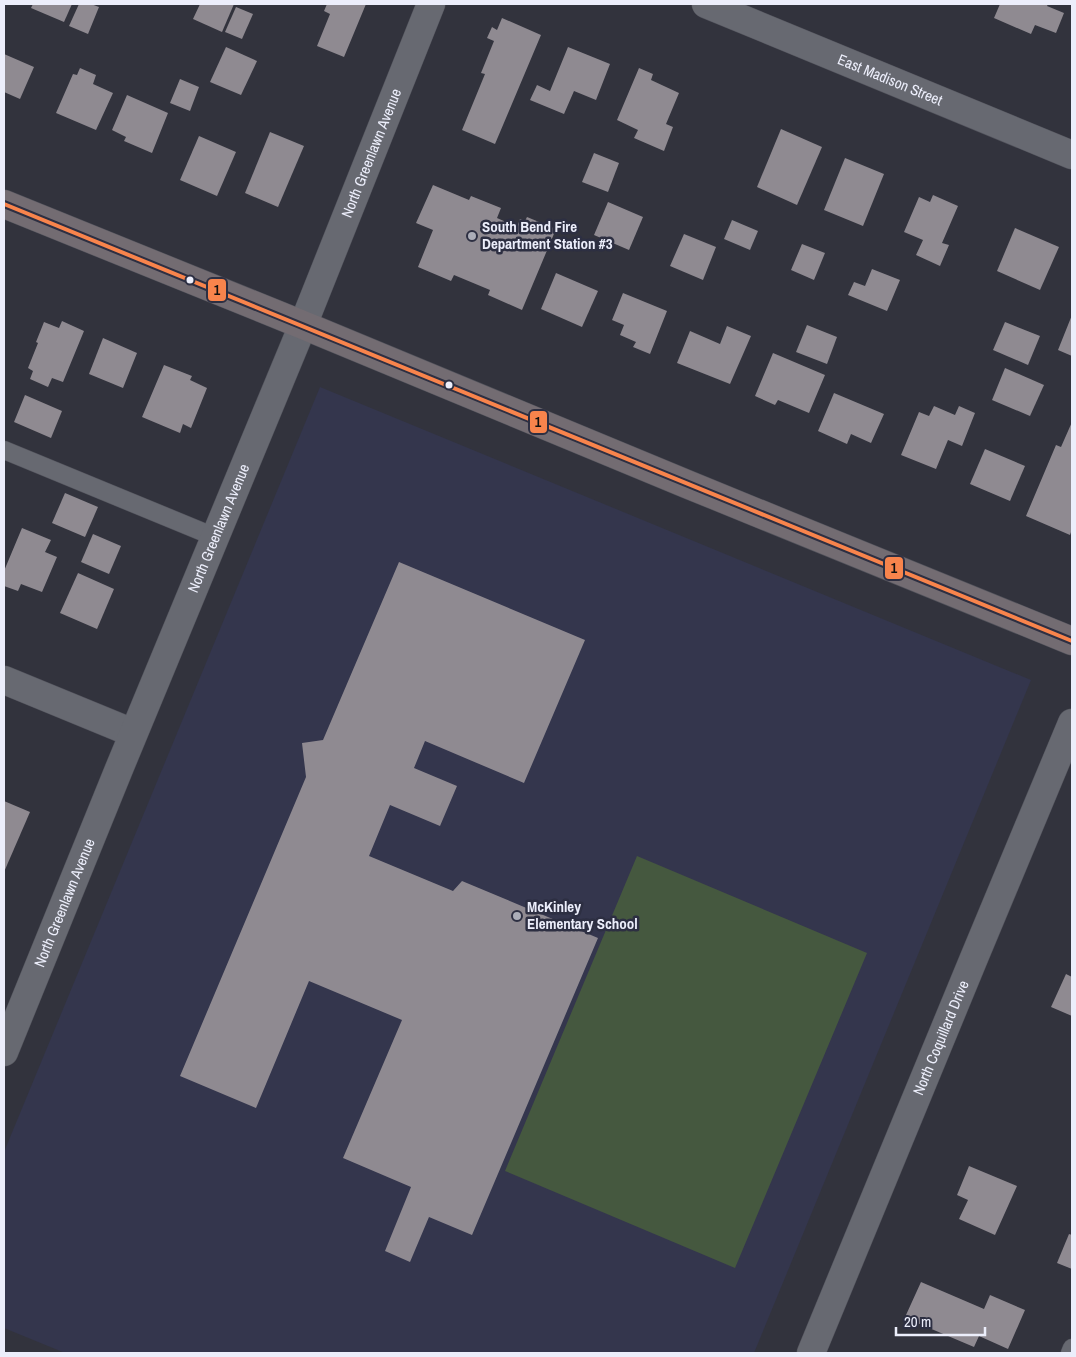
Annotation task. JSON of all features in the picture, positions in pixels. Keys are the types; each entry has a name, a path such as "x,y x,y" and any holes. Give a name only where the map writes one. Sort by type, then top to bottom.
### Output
{"main road":[{"path":"4,204 1072,641"}],"street":[{"name":"North Greenlawn Avenue","path":"7,1034 303,325 431,4"},
{"name":"East Madison Street","path":"706,4 1072,155"},
{"path":"4,680 134,733"},
{"name":"North Coquillard Drive","path":"811,1353 1072,723"}],"lane":[{"path":"4,450 215,537"},
{"path":"1070,1353 1072,1348"}],"shaded area":[{"name":"McKinley Elementary School","path":"320,387 1031,680 754,1353 65,1353 4,1328 4,1152"}],"green space":[{"path":"637,856 867,953 735,1268 505,1171"}],"building":[{"path":"33,4 72,4 64,22 31,8"},
{"path":"79,4 91,4 99,7 88,34 69,26"},
{"path":"200,4 234,4 222,32 193,19"},
{"path":"327,4 366,4 344,57 317,46 330,14 324,11"},
{"path":"1000,4 1048,4 1047,6 1064,13 1056,33 1035,25 1031,34 994,18"},
{"path":"236,7 253,14 242,39 225,32"},
{"path":"502,18 541,35 495,144 462,130 485,74 481,73 494,41 487,38 492,27 497,30"},
{"path":"226,47 257,61 241,95 210,82"},
{"path":"568,47 610,64 596,100 574,91 564,114 530,100 537,85 550,91"},
{"path":"4,54 34,67 20,99 4,92"},
{"path":"80,68 96,75 93,84 113,93 96,130 56,113 73,74 77,75"},
{"path":"639,68 653,74 651,80 679,93 666,124 673,127 664,151 634,138 638,130 617,120"},
{"path":"180,79 199,87 190,111 170,103"},
{"path":"127,95 168,113 152,153 124,141 126,137 112,130"},
{"path":"781,129 822,147 797,205 757,187"},
{"path":"270,132 304,146 278,207 245,193"},
{"path":"199,136 236,152 217,196 180,180"},
{"path":"594,153 619,163 608,192 582,182"},
{"path":"845,158 884,174 863,226 824,210"},
{"path":"433,185 469,200 471,196 501,208 497,218 517,227 520,219 525,221 527,217 556,229 522,310 488,295 490,290 454,275 451,281 418,267 433,230 416,223"},
{"path":"933,195 958,206 942,243 949,245 940,266 916,255 923,240 904,232 919,197 930,202"},
{"path":"608,202 643,217 629,250 594,235"},
{"path":"732,220 758,231 750,250 724,239"},
{"path":"1015,228 1059,247 1040,290 997,271"},
{"path":"684,234 716,247 703,280 670,266"},
{"path":"802,244 825,253 814,280 791,270"},
{"path":"872,269 900,280 887,311 848,295 854,282 865,286"},
{"path":"556,273 598,291 582,327 541,309"},
{"path":"623,293 667,311 650,354 633,347 636,342 620,335 624,325 612,320"},
{"path":"1072,315 1072,356 1058,350"},
{"path":"62,321 84,331 63,382 52,378 48,387 30,379 33,371 28,368 44,322 59,328"},
{"path":"1005,322 1040,336 1028,365 993,350"},
{"path":"807,325 837,337 827,364 796,352"},
{"path":"727,326 751,336 730,384 677,363 690,331 720,344"},
{"path":"103,338 137,353 123,388 89,374"},
{"path":"773,353 825,375 809,413 778,400 775,405 755,396"},
{"path":"164,365 192,376 190,380 207,388 191,428 183,424 180,433 142,417"},
{"path":"1005,368 1044,385 1030,416 992,400"},
{"path":"834,393 884,414 871,443 851,434 847,444 818,431"},
{"path":"25,395 62,411 51,438 14,422"},
{"path":"934,406 955,415 959,406 975,413 962,446 948,440 936,469 901,455 919,412 929,416"},
{"path":"1072,422 1072,529 1070,535 1026,516 1056,445 1061,447"},
{"path":"985,449 1025,466 1010,501 970,484"},
{"path":"65,493 98,507 85,537 52,523"},
{"path":"22,528 51,540 45,552 57,557 42,592 21,584 18,591 4,586 4,571"},
{"path":"93,534 121,546 109,574 81,562"},
{"name":"McKinley Elementary School","path":"399,562 585,640 524,783 425,741 414,768 457,786 440,826 390,805 369,856 453,891 462,881 598,938 472,1235 429,1217 410,1262 385,1251 411,1187 343,1158 402,1020 309,981 256,1108 180,1076 306,777 302,743 323,740"},
{"path":"78,573 114,589 97,629 60,613"},
{"path":"4,801 30,812 4,872"},
{"path":"1066,974 1072,977 1072,1016 1051,1007"},
{"path":"969,1166 1017,1186 995,1235 959,1219 968,1200 957,1195"},
{"path":"1069,1234 1072,1235 1072,1269 1057,1263"},
{"path":"921,1282 984,1309 990,1295 1025,1310 1008,1349 979,1336 974,1347 915,1322 916,1320 906,1315"}],"transit line":[{"name":"1","path":"4,204 1072,641"}],"place":[{"name":"South Bend Fire Department Station #3","path":"472,236"},
{"name":"McKinley Elementary School","path":"517,916"}]}
